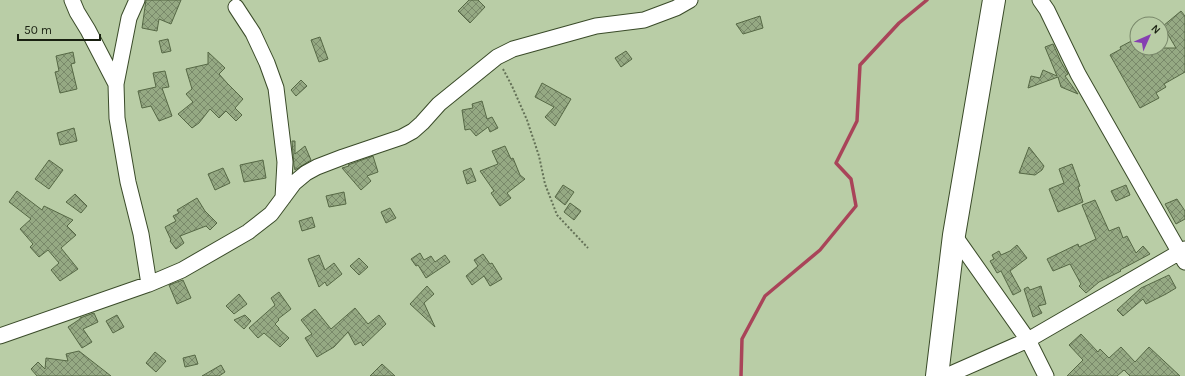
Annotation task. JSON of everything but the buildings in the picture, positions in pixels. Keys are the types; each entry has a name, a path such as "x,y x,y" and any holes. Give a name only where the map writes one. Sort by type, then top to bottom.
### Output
{"highway":[{"path":"937,376 954,235 994,0"}],"street":[{"path":"72,0 116,84"},
{"path":"137,0 129,18 116,84 117,118 128,182 141,234 149,284"},
{"path":"0,336 149,284 182,270 248,232 271,214 294,183 306,173 343,157 402,137 413,131 439,104 497,57 512,49 596,26 644,20 676,8 690,0"},
{"path":"946,376 1028,340 1183,254 1078,74 1047,10 1040,0"},
{"path":"236,8 252,33 267,63 276,88 285,162 283,198"},
{"path":"954,235 1028,340 1046,376"}],"path":[{"path":"497,57 527,120 545,184 557,215 588,248"}],"waterway":[{"path":"741,376 742,339 765,296 820,250 856,206 851,179 836,163 857,121 860,65 899,23 927,0"}]}
